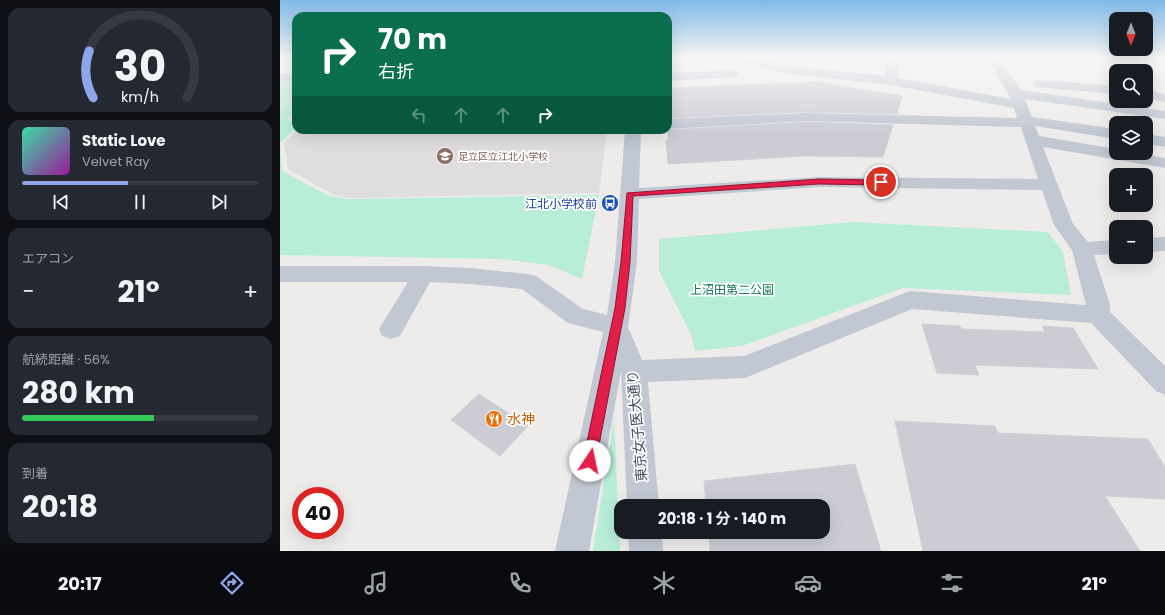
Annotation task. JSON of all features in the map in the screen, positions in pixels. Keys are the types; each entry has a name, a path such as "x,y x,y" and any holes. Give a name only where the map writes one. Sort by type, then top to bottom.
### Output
{"street":[{"path":"899,83 1021,110 1109,132"},
{"path":"1006,83 1021,110 1064,225 1082,249 1098,305 1098,315 1114,333 1165,383"},
{"path":"1021,110 1109,91"},
{"path":"1153,96 1165,98"},
{"path":"1021,110 1165,163"},
{"path":"672,124 806,117 1021,110 1165,115"},
{"name":"東京女子医大通り","path":"572,551 616,326 626,262 633,134"},
{"path":"1153,140 1165,142"},
{"path":"629,194 819,182 1049,185"},
{"path":"1153,245 1165,244"},
{"path":"1082,249 1109,247"},
{"path":"280,274 424,274 470,276 528,282 576,317 616,326"},
{"path":"391,329 424,274"},
{"path":"634,371 745,367 910,300 1098,315"},
{"name":"東京女子医大通り","path":"616,326 634,371 643,499"},
{"path":"645,539 646,551"}],"shaded area":[{"name":"足立区立江北小学校","path":"293,134 606,134 599,193 350,198 332,194 288,169 284,143"}],"green space":[{"path":"280,83 292,83 292,97 283,104 280,104"},
{"path":"292,99 292,114 288,120 292,121 292,132 280,143 280,105 283,105"},
{"path":"280,143 282,171 329,196 348,199 599,195 582,279 549,265 502,259 280,255"},
{"name":"上沼田第二公園","path":"853,222 1048,232 1063,252 1071,295 903,288 742,346 695,351 692,336 659,271 659,239"},
{"path":"614,418 618,499 614,499 614,539 619,539 620,551 593,551"}],"building":[{"path":"822,83 902,96 897,114 806,112 672,118 672,88"},
{"path":"806,122 893,125 883,157 805,156 668,164 666,140 668,140 668,134 672,134 672,130"},
{"path":"922,324 960,326 961,329 1045,332 1042,326 1073,328 1098,369 975,365 979,375 937,373"},
{"path":"479,394 528,426 500,456 451,420"},
{"path":"895,421 995,426 998,433 1148,439 1165,467 1165,499 1105,496 1140,551 923,551"},
{"path":"855,464 881,551 710,551 709,539 830,539 830,499 705,499 704,481"}],"place":[{"name":"足立区立江北小学校","path":"445,156"},
{"name":"江北小学校前","path":"610,203"},
{"name":"水神","path":"494,419"}],"route":[{"path":"590,461 620,308 626,262 629,194 819,182 881,182"}]}
